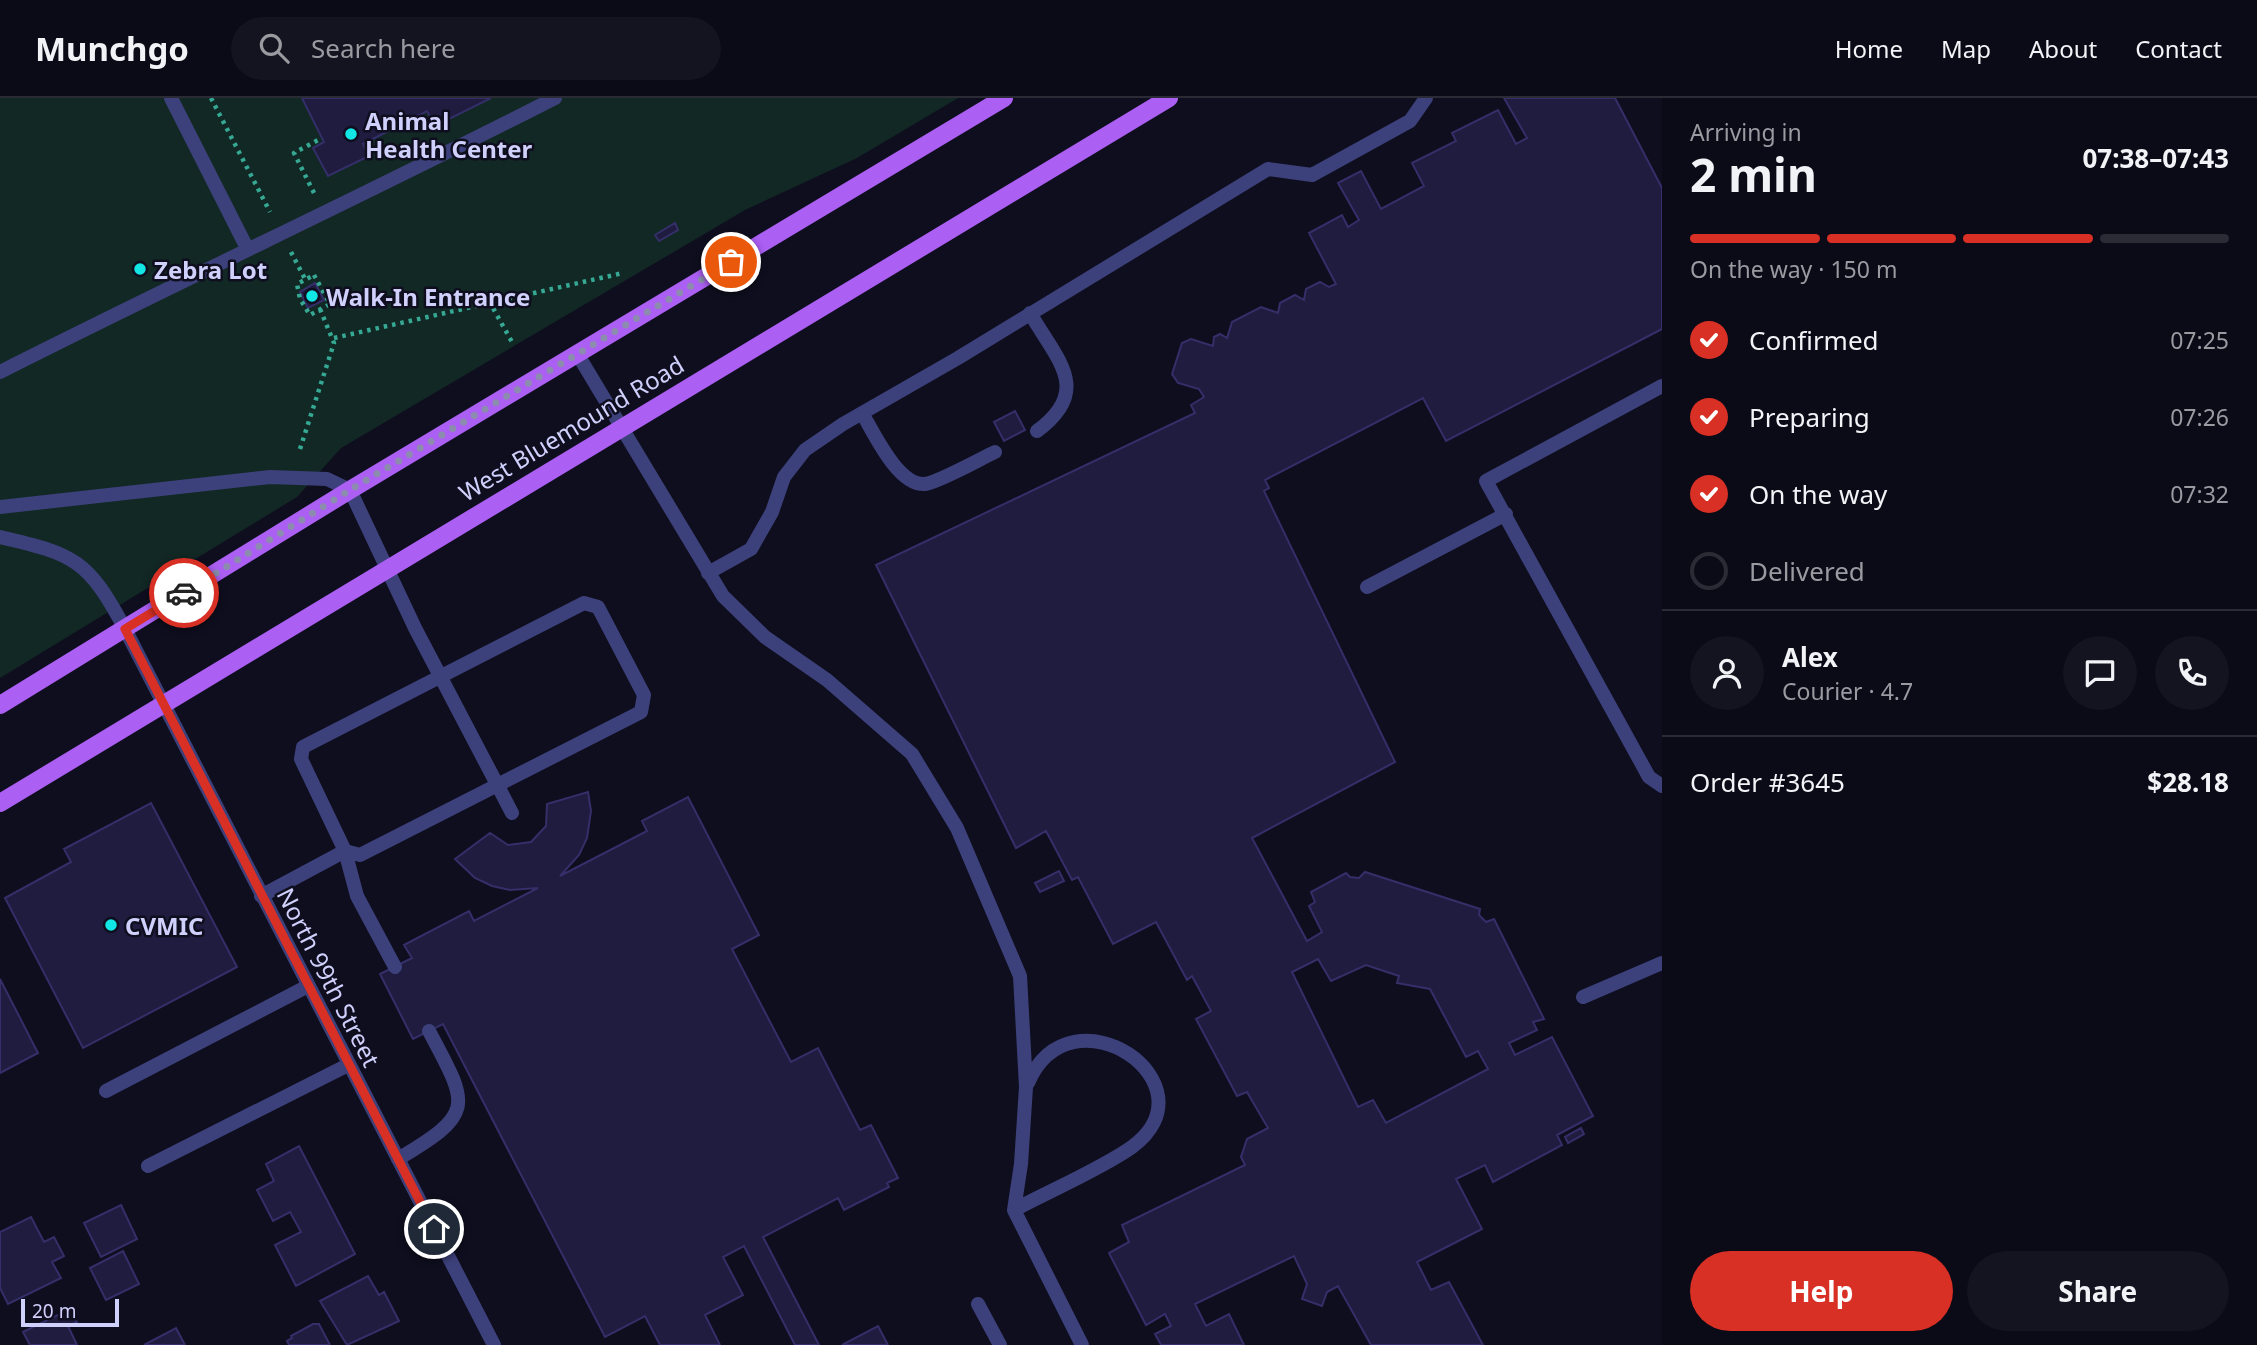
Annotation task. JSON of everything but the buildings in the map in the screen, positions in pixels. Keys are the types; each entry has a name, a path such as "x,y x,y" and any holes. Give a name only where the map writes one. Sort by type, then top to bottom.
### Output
{"main road":[{"path":"0,705 350,490 1004,98"},
{"name":"West Bluemound Road","path":"0,803 1169,98"}],"street":[{"path":"171,98 247,248"},
{"path":"0,372 247,248 325,214 555,98"},
{"path":"708,573 751,549 772,512 784,477 805,450 1268,169 1312,175 1410,121 1426,98"},
{"path":"1030,313 1066,374 1068,394 1057,416 1037,431"},
{"path":"578,355 619,428 723,596 765,637 827,680 912,754 957,828 1020,976 1026,1087 1021,1164 1014,1210 1082,1345"},
{"path":"1662,386 1486,481 1649,776 1662,786"},
{"path":"862,413 897,469 910,481 926,484 995,452"},
{"path":"0,507 270,477 327,479 350,490 440,676 512,813"},
{"path":"1367,587 1506,514"},
{"name":"North 99th Street","path":"0,537 51,549 79,562 97,581 125,629 494,1345"},
{"path":"261,896 345,851 360,855 641,712 644,695 598,607 584,603 303,747 301,759 345,851 357,896 395,967"},
{"path":"1583,997 1662,963"},
{"path":"106,1091 308,986"},
{"path":"398,1159 447,1126 458,1107 458,1086 429,1031"},
{"path":"1014,1210 1133,1146 1152,1125 1158,1103 1154,1080 1141,1061 1122,1047 1099,1041 1075,1042 1053,1052 1035,1068 1026,1087"},
{"path":"148,1166 348,1065"},
{"path":"978,1304 1000,1345"}],"path":[{"path":"211,98 275,221"},
{"path":"318,140 294,153 325,214"},
{"path":"289,248 305,279"},
{"path":"334,338 623,273"},
{"path":"314,275 330,304 310,315 305,310 296,284 305,279 314,275"},
{"path":"489,301 512,342"},
{"path":"300,449 334,338 320,309"}],"green space":[{"path":"0,98 958,98 857,158 745,210 341,448 297,497 0,678"}],"way so far":[{"path":"184,593 350,490 731,262"}],"place":[{"name":"Animal Health Center","path":"351,134"},
{"name":"Zebra Lot","path":"140,269"},
{"name":"Walk-In Entrance","path":"312,296"},
{"name":"CVMIC","path":"111,925"}],"route":[{"path":"184,593 125,629 434,1229"}]}
